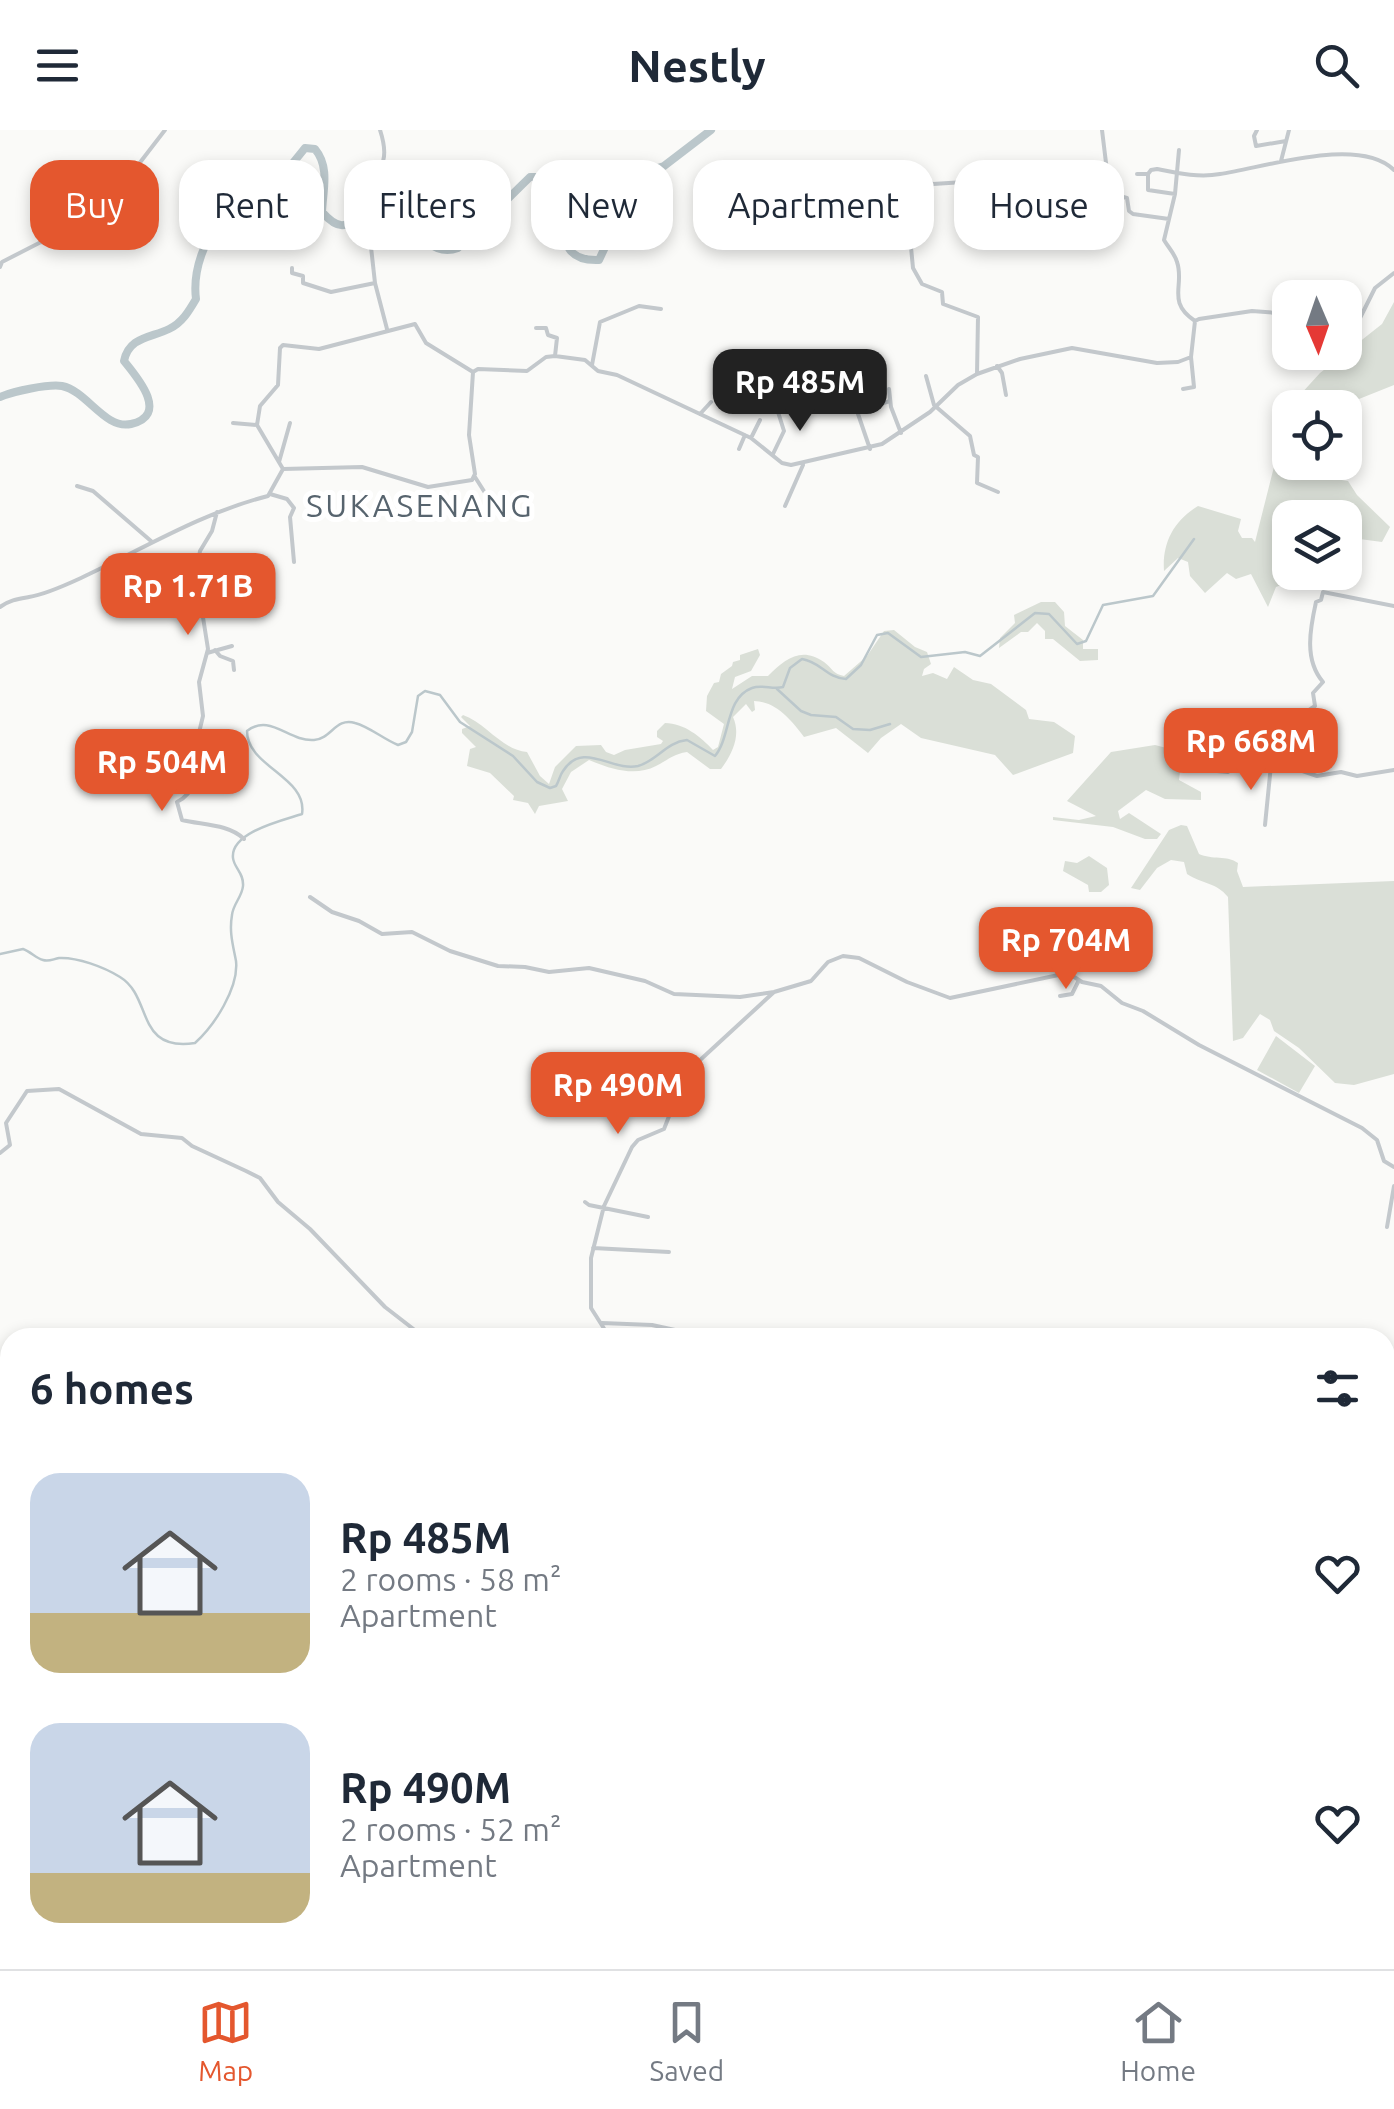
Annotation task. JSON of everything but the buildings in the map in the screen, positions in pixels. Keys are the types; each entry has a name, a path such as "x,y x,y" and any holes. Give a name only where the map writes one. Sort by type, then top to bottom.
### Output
{"street":[{"path":"141,160 165,130"},
{"path":"380,130 385,161 365,183 353,205 370,230 374,282 388,329"},
{"path":"1102,130 1106,160"},
{"path":"1257,130 1256,146 1286,141"},
{"path":"1281,160 1289,130"},
{"path":"1179,150 1164,240 1178,263 1176,295 1188,317 1195,321 1252,311 1272,313"},
{"path":"1137,174 1153,170 1218,174 1269,166 1281,160 1359,153 1389,164 1394,170"},
{"path":"1148,174 1147,189 1174,194"},
{"path":"1124,197 1133,214 1169,219"},
{"path":"1,263 30,248"},
{"path":"911,250 920,282 942,292 943,304 978,318 977,374"},
{"path":"292,268 293,273 303,276 302,283 328,292 374,282"},
{"path":"1362,314 1374,290 1394,273"},
{"path":"592,365 600,322 642,306 661,309"},
{"path":"1183,389 1194,387 1191,357 1195,321"},
{"path":"284,469 257,425 260,406 278,385 281,346 319,349 415,324 426,343 473,372"},
{"path":"536,328 546,328 549,336 558,338 555,356"},
{"path":"473,372 528,370 555,356 585,360 598,370 617,375 748,436 786,465 803,465 870,449 936,407 954,389 997,366 1072,348 1163,363 1191,357"},
{"path":"997,366 1006,395"},
{"path":"473,372 469,428 475,477 501,518"},
{"path":"926,376 936,407 972,439 974,455 978,457 978,484 998,492"},
{"path":"889,389 901,432"},
{"path":"858,392 862,408"},
{"path":"870,449 857,411 890,401"},
{"path":"700,414 711,402"},
{"path":"773,454 784,431 778,412"},
{"path":"739,449 760,420"},
{"path":"279,462 290,422"},
{"path":"233,424 257,425"},
{"path":"785,506 803,465"},
{"path":"270,494 284,469 362,467 428,486 448,486 475,477"},
{"path":"77,486 92,491 152,540"},
{"path":"0,606 83,577 152,540 270,494 287,499 294,508 290,518 294,562"},
{"path":"216,512 212,531 200,551 196,574 207,652 199,684 203,716 196,746 203,750 201,770 188,795 178,800 179,813 184,821 217,826 242,837"},
{"path":"1217,771 1228,771 1234,760 1236,738 1256,733 1287,736 1290,724 1316,706 1313,693 1323,682 1311,665 1310,622 1323,592 1394,606"},
{"path":"174,616 203,613"},
{"path":"207,652 232,646"},
{"path":"216,650 233,662 234,670"},
{"path":"1234,760 1296,767 1317,776 1341,772 1356,776 1394,770"},
{"path":"1265,825 1271,764"},
{"path":"310,898 382,934 412,932 450,951 498,966 550,972 590,968 640,980 674,994 740,997 774,992 811,980 828,962 844,956 859,958 907,982 955,998 1063,973 1101,986 1127,1006 1138,1008 1199,1045 1362,1128 1378,1140 1384,1161 1394,1166"},
{"path":"1060,996 1072,994 1079,980"},
{"path":"605,1328 591,1308 592,1248 604,1206 634,1143 665,1128 686,1074 774,992"},
{"path":"0,1153 10,1144 6,1123 18,1101 35,1088 64,1090 141,1134 181,1138 260,1178 278,1202 310,1229 385,1307 412,1328"},
{"path":"1387,1227 1394,1186"},
{"path":"585,1202 648,1217"},
{"path":"592,1248 668,1252"},
{"path":"602,1323 666,1328"}],"shaded area":[{"path":"1394,302 1394,385 1362,398 1362,390 1304,390 1324,370 1362,370 1362,340 1382,324"},
{"path":"1272,474 1272,480 1348,481 1390,527 1382,542 1362,539 1362,500 1272,500 1275,590 1268,607 1251,574 1236,579 1227,573 1205,593 1190,576 1188,562 1178,558 1164,571 1171,534 1198,506 1241,519 1238,531 1242,538 1255,542"},
{"path":"1041,602 1055,602 1064,612 1065,626 1083,640 1083,649 1098,649 1098,660 1080,661 1053,639 1045,639 1045,631 1037,623 999,648 1000,638 1015,623 1014,615"},
{"path":"894,630 927,652 931,664 922,676 933,673 947,679 954,667 973,680 991,684 1026,710 1029,719 1054,722 1075,736 1073,753 1013,775 995,755 921,738 901,724 868,753 836,728 804,737 776,708 754,701 755,710 752,712 746,704 733,717 734,744 721,769 710,769 687,752 640,771 614,769 589,760 571,772 562,789 568,801 539,806 535,814 528,803 513,800 514,796 490,773 467,766 470,749 476,747 462,733 462,729 470,726 463,715 510,746 527,752 549,784 555,767 576,746 601,745 614,755 661,744 657,731 665,723 692,732 713,750 718,747 724,724 706,711 707,696 721,674 740,660 740,655 758,649 760,655 751,671 735,677 732,689 752,676 768,676 787,660 801,655 816,657 844,676 867,656 884,631"},
{"path":"1155,745 1197,756 1180,771 1179,780 1201,792 1201,800 1165,799 1146,790 1118,811 1120,819 1129,813 1161,834 1157,839 1145,839 1113,827 1053,820 1096,816 1067,801 1111,752"},
{"path":"1187,826 1199,854 1238,863 1243,887 1394,881 1394,1074 1354,1085 1335,1083 1299,1048 1274,1031 1270,1020 1260,1014 1243,1038 1233,1041 1228,897 1219,888 1187,874 1184,862 1171,860 1157,868 1140,890 1131,888 1169,830"},
{"path":"1089,856 1107,868 1109,885 1101,892 1089,892 1088,885 1063,871 1065,861 1077,863"},
{"path":"1276,1036 1315,1066 1299,1093 1257,1070"}],"waterway":[{"path":"0,397 31,388 62,386 113,421 131,424 142,419 148,413 147,395 124,361 130,347 178,323 196,299 198,266 221,214 222,194 235,179 270,180 284,174 305,148 315,149 323,163 322,212 340,225 352,220 372,189 392,175 406,181 409,214 421,237 434,247 450,250 458,248 530,177 546,177 560,185 568,246 584,259 599,260 606,245 607,207 617,195 641,173 664,166 711,130"},
{"path":"0,954 23,949 43,960 74,959 106,970 130,986 147,1021 163,1039 176,1044 195,1043 224,1006 234,983 236,961 231,921 243,886 233,858 234,849 249,834 302,814 296,790 256,754 250,743 247,731 255,726 272,726 314,740 348,722 398,745 406,742 412,732 418,696 425,691 440,695 460,722 513,756 537,782 550,788 556,786 571,762 580,758 638,766 673,744 687,740 715,756 743,693 756,687 783,687 790,668 802,659 846,679 861,665 877,635 888,633 921,657 965,652 980,656 1035,613 1049,614 1077,644 1086,641 1103,605 1153,596 1194,539"},
{"path":"777,689 801,711 836,717 853,729 870,730 890,724"}],"district":[{"name":"SUKASENANG","path":"420,505"}]}
